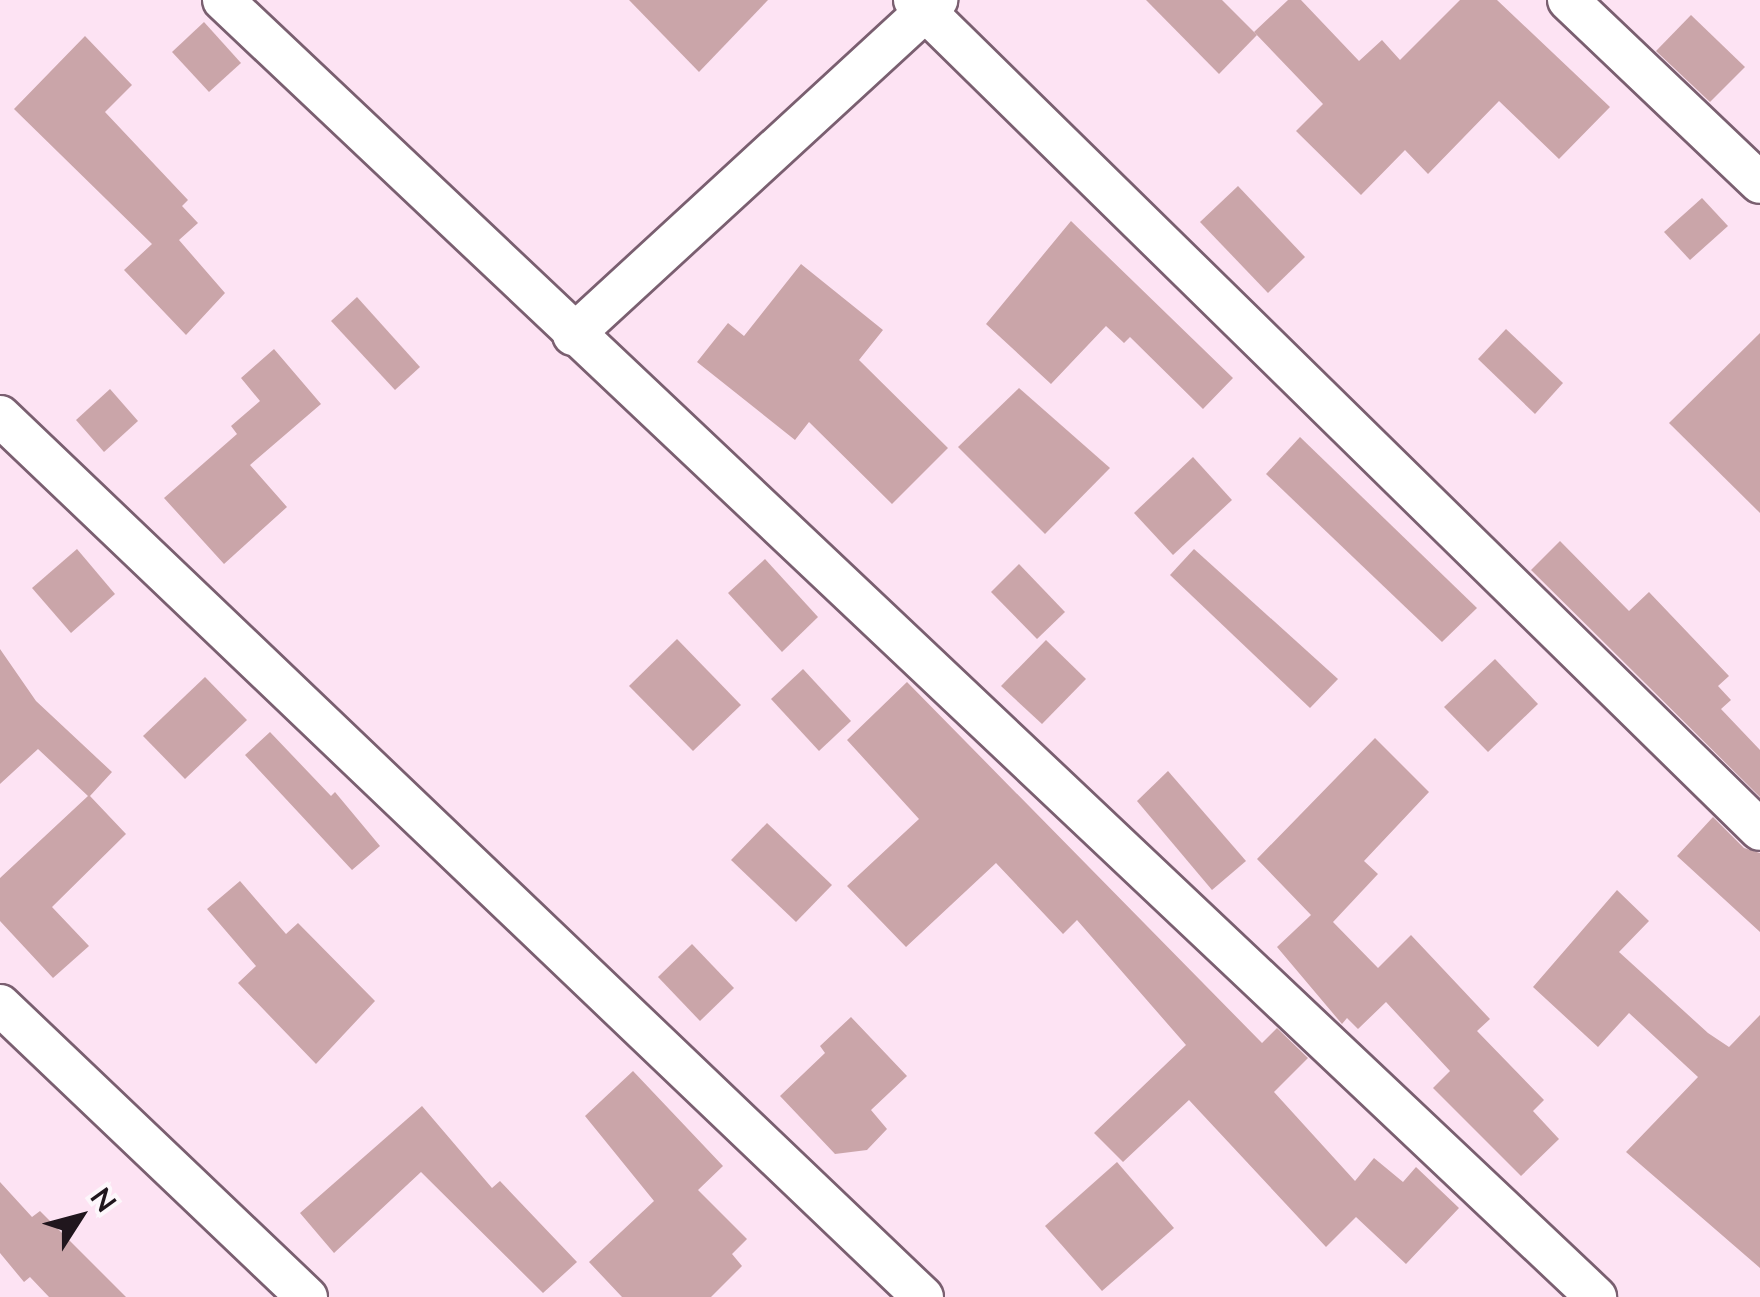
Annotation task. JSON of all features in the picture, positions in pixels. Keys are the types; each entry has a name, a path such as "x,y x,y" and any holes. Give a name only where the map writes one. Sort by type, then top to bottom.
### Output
{"street":[{"path":"223,0 1596,1297"},
{"path":"1568,0 1760,183"},
{"path":"574,335 926,4 1760,830"},
{"path":"0,416 923,1297"},
{"path":"0,1004 306,1297"}],"building":[{"path":"629,0 768,0 699,72"},
{"path":"1146,0 1222,0 1257,35 1219,74"},
{"path":"1288,0 1301,0 1359,61 1382,40 1400,60 1460,0 1497,0 1610,107 1559,159 1499,101 1428,174 1405,150 1361,195 1296,131 1323,104 1254,32"},
{"path":"1691,15 1745,67 1710,102 1656,51"},
{"path":"204,22 241,63 209,92 172,52"},
{"path":"85,36 132,85 105,112 188,200 182,206 198,223 179,240 225,293 186,335 124,270 152,244 14,109"},
{"path":"1238,186 1305,257 1268,293 1200,222"},
{"path":"1702,198 1728,226 1690,260 1664,232"},
{"path":"1071,221 1233,378 1203,409 1130,337 1124,343 1106,326 1051,384 986,324"},
{"path":"801,264 883,330 859,360 948,448 892,504 809,422 795,440 697,362 728,323 744,336"},
{"path":"357,297 420,367 395,390 331,321"},
{"path":"1506,329 1563,383 1535,414 1478,359"},
{"path":"1760,333 1760,513 1669,423"},
{"path":"274,349 321,404 250,465 287,507 224,564 164,498 237,434 231,426 260,401 241,378"},
{"path":"1019,388 1110,468 1045,534 958,447"},
{"path":"110,389 138,421 104,452 76,420"},
{"path":"1300,437 1477,608 1442,642 1266,474"},
{"path":"1193,457 1232,500 1173,555 1134,513"},
{"path":"1560,541 1629,611 1649,592 1729,676 1718,686 1731,700 1721,709 1760,750 1760,797 1531,570"},
{"path":"77,549 115,594 71,633 32,588"},
{"path":"1194,549 1338,679 1310,708 1170,575"},
{"path":"765,559 818,617 782,652 728,593"},
{"path":"1019,564 1065,612 1037,639 991,592"},
{"path":"677,639 741,705 693,751 629,686"},
{"path":"1046,640 1086,679 1042,724 1001,686"},
{"path":"0,649 36,701 112,772 90,796 126,834 52,907 89,946 53,978 0,921 0,878 88,796 38,749 0,784"},
{"path":"1495,659 1538,704 1488,752 1444,707"},
{"path":"803,669 851,721 819,751 771,699"},
{"path":"205,677 247,720 185,779 143,736"},
{"path":"907,682 1262,1043 1277,1028 1308,1058 1274,1092 1355,1181 1374,1158 1403,1182 1416,1167 1459,1208 1406,1264 1356,1217 1326,1247 1189,1100 1123,1162 1094,1133 1186,1045 1077,920 1063,934 996,863 906,947 847,886 919,819 847,740"},
{"path":"270,732 331,796 335,792 380,846 352,870 245,755"},
{"path":"1375,738 1429,792 1364,861 1378,874 1333,922 1378,968 1411,935 1490,1019 1477,1031 1544,1100 1533,1111 1559,1139 1521,1176 1433,1088 1450,1071 1386,1002 1358,1029 1347,1018 1342,1024 1277,947 1311,915 1257,859"},
{"path":"1168,771 1246,861 1212,890 1137,801"},
{"path":"1713,817 1744,848 1760,853 1760,932 1677,856"},
{"path":"767,823 832,885 796,922 731,860"},
{"path":"240,881 286,934 298,923 375,1001 316,1064 238,983 256,966 207,909"},
{"path":"1617,890 1649,921 1619,952 1708,1033 1729,1047 1760,1015 1760,1268 1626,1152 1698,1077 1629,1013 1598,1047 1533,987"},
{"path":"692,944 734,988 700,1021 658,977"},
{"path":"851,1017 907,1076 871,1110 887,1129 867,1150 835,1154 780,1096 825,1053 820,1046"},
{"path":"633,1071 723,1166 698,1190 747,1239 732,1254 742,1266 711,1297 622,1297 589,1262 654,1201 585,1116"},
{"path":"422,1106 492,1188 500,1181 577,1262 543,1293 421,1172 334,1253 300,1213"},
{"path":"1117,1162 1174,1228 1102,1291 1045,1226"},
{"path":"0,1182 32,1217 40,1211 126,1297 49,1297 30,1277 24,1282 0,1253"}]}
